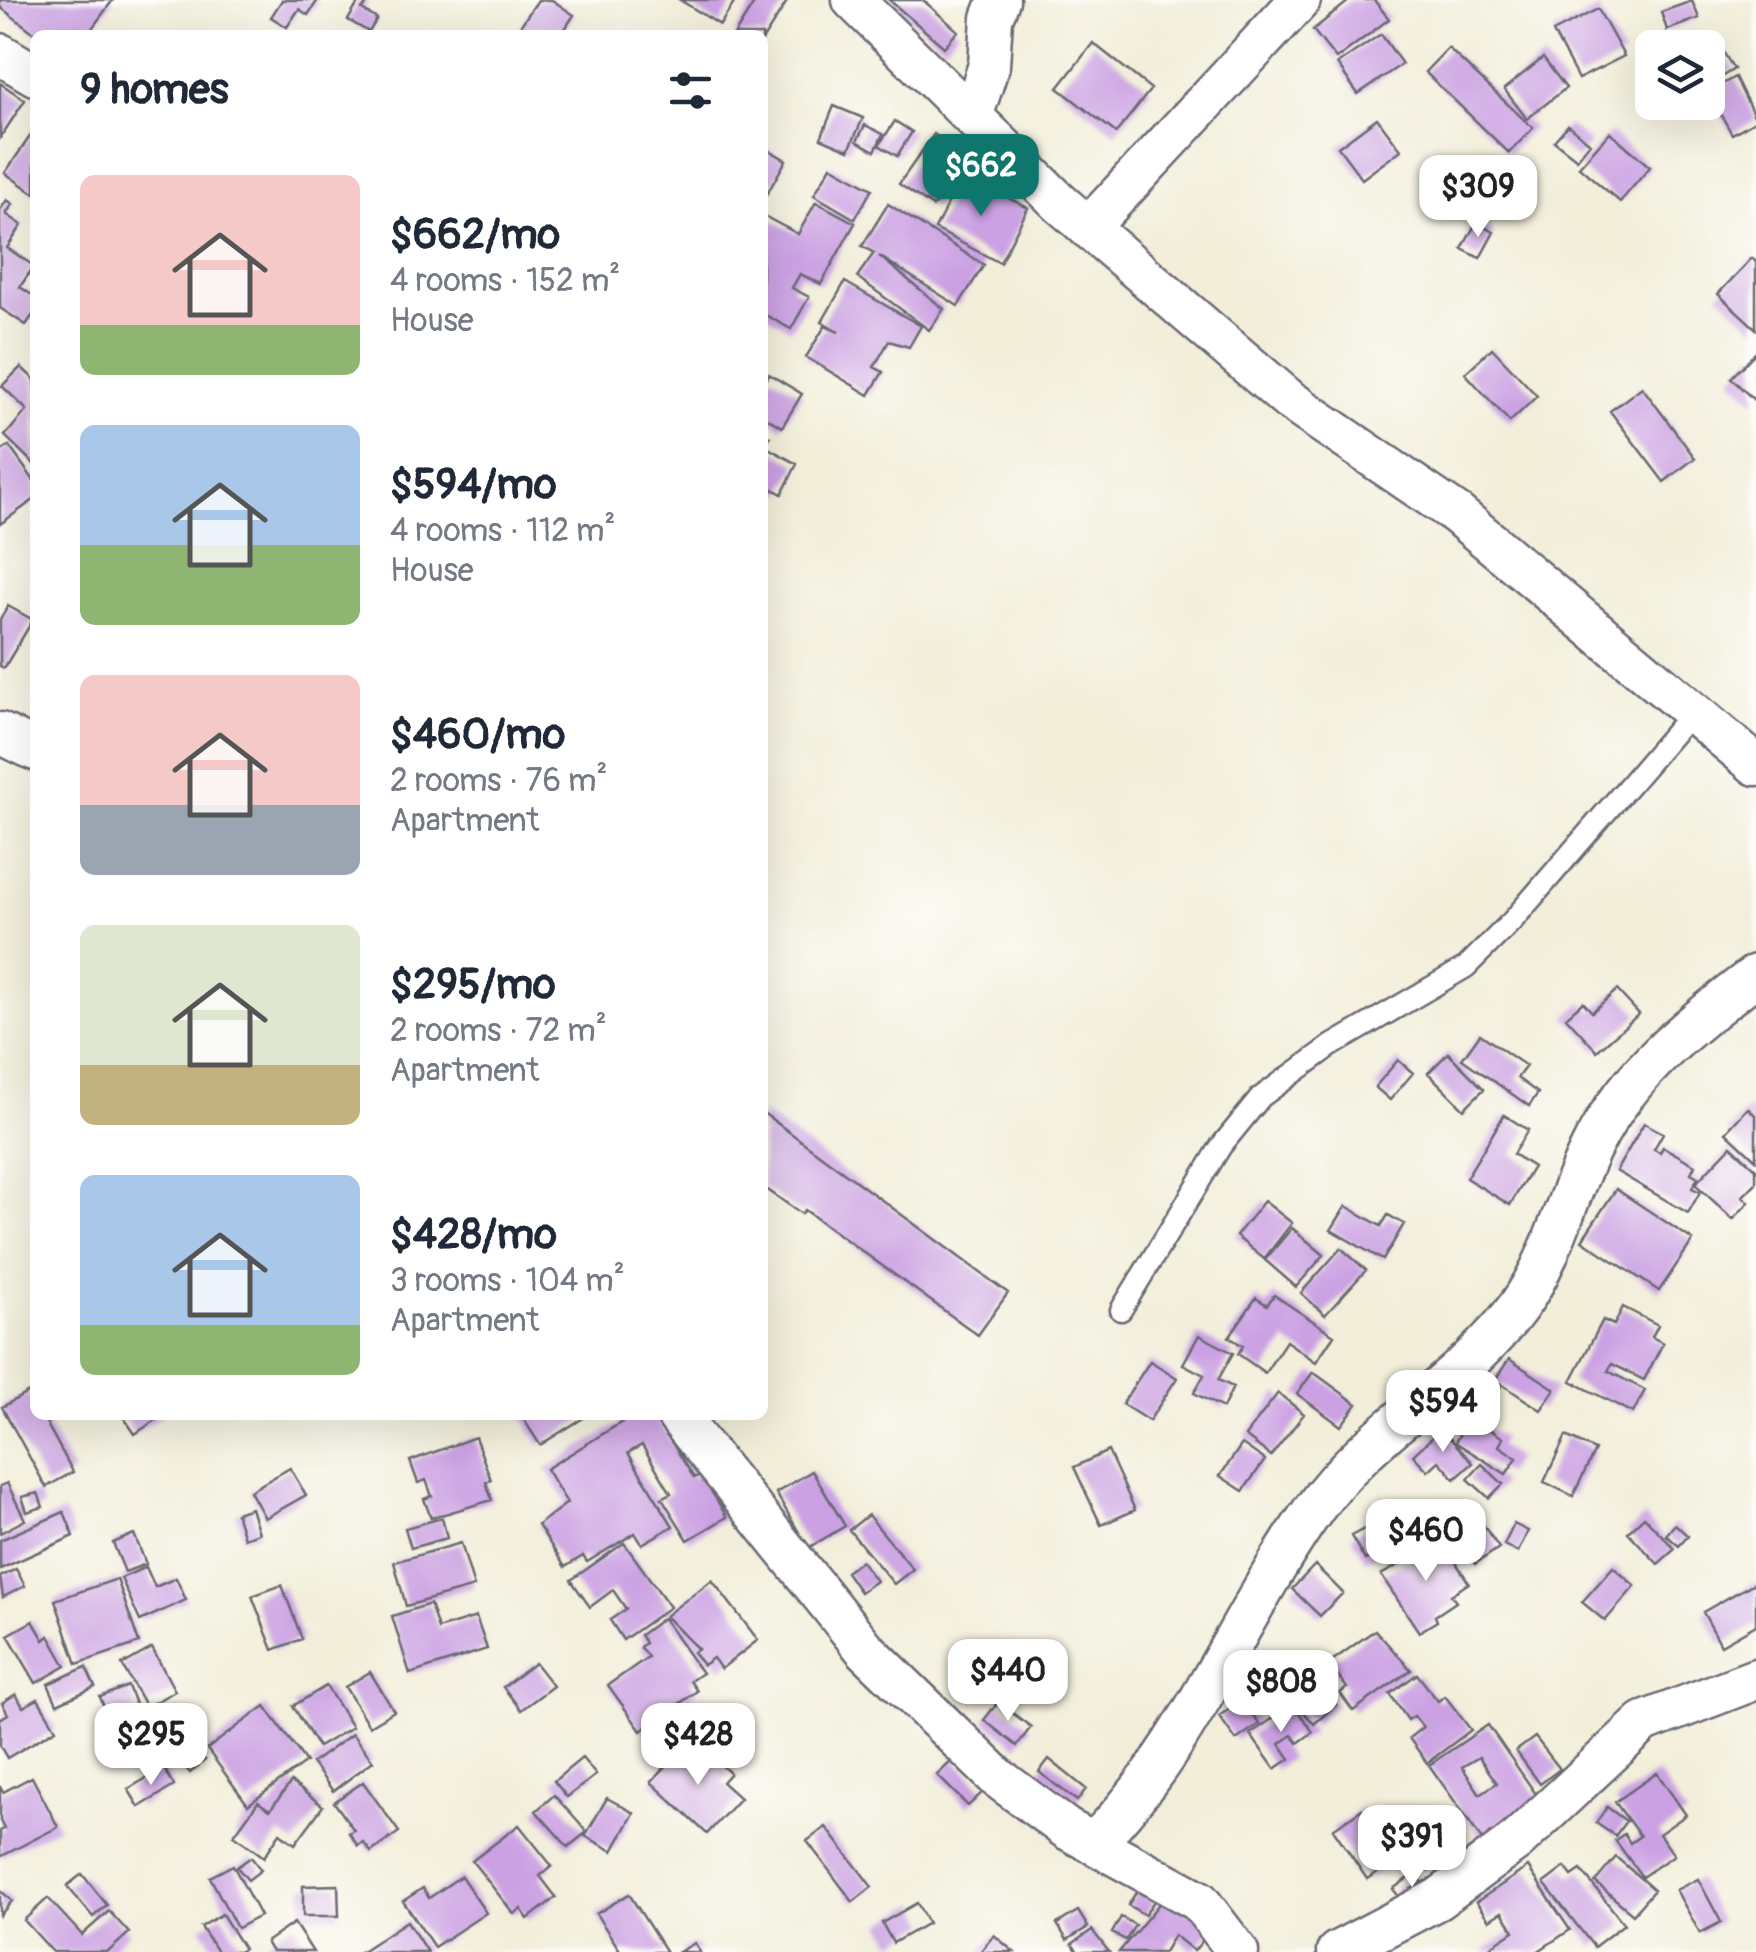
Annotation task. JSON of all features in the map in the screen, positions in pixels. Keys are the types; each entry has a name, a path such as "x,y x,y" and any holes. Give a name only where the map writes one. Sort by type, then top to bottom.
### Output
{"street":[{"path":"854,0 1088,228 1289,400 1457,514 1756,765"},
{"path":"972,117 989,66 992,18 999,0"},
{"path":"1088,228 1300,0"},
{"path":"0,54 30,72"},
{"path":"0,733 30,748"},
{"path":"1094,1844 1168,1757 1316,1505 1372,1446 1474,1358 1519,1306 1542,1266 1594,1141 1623,1096 1660,1054 1756,975"},
{"path":"681,1420 865,1649 998,1778 1094,1844 1200,1901 1238,1952"},
{"path":"1337,1952 1438,1899 1516,1842 1644,1722 1756,1680"}],"lane":[{"path":"1121,1310 1221,1146 1261,1097 1331,1046 1466,967 1513,920 1693,711"}],"building":[{"path":"0,0 113,0 91,30 30,30 0,7"},
{"path":"282,0 318,0 308,15 299,9 287,27 271,17"},
{"path":"360,0 368,2 362,10 377,19 370,30 348,20"},
{"path":"538,0 552,0 574,15 564,30 517,30"},
{"path":"680,0 736,0 720,25"},
{"path":"756,0 788,0 768,32 737,30"},
{"path":"889,0 923,0 958,31 944,47"},
{"path":"1350,0 1374,0 1389,19 1336,59 1313,30"},
{"path":"1692,1 1699,18 1667,30 1661,12"},
{"path":"1598,9 1624,56 1578,79 1553,32"},
{"path":"1381,34 1402,64 1358,94 1337,64"},
{"path":"1093,43 1151,89 1116,133 1058,88"},
{"path":"1448,48 1533,128 1509,153 1425,72"},
{"path":"1725,55 1734,69 1725,75"},
{"path":"1543,58 1566,88 1527,119 1504,89"},
{"path":"1735,77 1756,120 1732,134 1724,120 1725,83"},
{"path":"0,83 25,100 0,138"},
{"path":"834,106 863,118 849,150 821,138"},
{"path":"1377,118 1401,150 1362,179 1338,147"},
{"path":"895,121 912,132 897,156 879,145"},
{"path":"865,125 883,134 875,151 857,141"},
{"path":"1568,125 1590,143 1577,159 1554,141"},
{"path":"1610,132 1650,167 1620,202 1579,167"},
{"path":"934,134 967,157 933,207 899,184"},
{"path":"30,136 30,190 5,173"},
{"path":"768,150 786,160 768,192"},
{"path":"831,166 872,189 855,219 814,195"},
{"path":"1516,172 1532,183 1520,201 1505,189"},
{"path":"962,175 1028,208 1000,263 935,229"},
{"path":"7,200 13,204 6,214 22,225 7,248 30,263 30,272 20,287 30,294 30,319 26,325 0,308 0,210"},
{"path":"816,202 855,223 821,284 800,274 792,288 809,297 791,329 768,316 768,218 798,234"},
{"path":"888,204 984,265 958,306 879,256 944,309 929,330 857,277 874,253 862,246"},
{"path":"1476,223 1494,232 1480,258 1462,249"},
{"path":"1752,258 1756,262 1756,329 1718,294"},
{"path":"845,282 921,326 909,347 889,341 874,367 883,372 869,395 806,357 825,326 839,332 822,322"},
{"path":"1492,348 1537,396 1510,422 1465,373"},
{"path":"1756,352 1756,402 1731,378"},
{"path":"21,367 30,375 30,460 5,436 27,410 2,386"},
{"path":"768,376 802,394 782,427 768,419"},
{"path":"1642,387 1695,458 1664,482 1610,411"},
{"path":"9,446 30,475 30,503 0,524 0,452"},
{"path":"768,448 797,464 782,494 773,489 769,496"},
{"path":"8,606 30,618 30,625 4,668 0,666 0,619"},
{"path":"1617,990 1639,1014 1597,1051 1566,1017 1583,1002 1592,1012"},
{"path":"1480,1034 1526,1066 1517,1078 1538,1093 1529,1106 1462,1059"},
{"path":"1448,1053 1484,1089 1464,1109 1428,1073"},
{"path":"1398,1060 1413,1073 1390,1100 1375,1087"},
{"path":"1748,1108 1756,1116 1756,1160 1726,1132"},
{"path":"1504,1115 1528,1130 1513,1154 1533,1167 1510,1205 1466,1178"},
{"path":"768,1116 1008,1293 978,1335 805,1210 802,1214 768,1190"},
{"path":"1644,1123 1663,1133 1654,1149 1660,1152 1663,1147 1695,1165 1691,1173 1698,1177 1692,1188 1700,1192 1688,1213 1616,1171"},
{"path":"1731,1146 1756,1169 1756,1183 1743,1196 1749,1202 1733,1219 1695,1184"},
{"path":"1616,1189 1693,1240 1659,1291 1582,1240"},
{"path":"1264,1201 1292,1223 1264,1259 1236,1236"},
{"path":"1346,1206 1381,1226 1388,1215 1404,1224 1383,1260 1331,1230"},
{"path":"1292,1228 1324,1255 1296,1287 1265,1260"},
{"path":"1341,1248 1366,1270 1325,1315 1301,1293"},
{"path":"1274,1295 1334,1335 1316,1362 1286,1341 1265,1373 1238,1354 1243,1346 1229,1337 1256,1298 1267,1305"},
{"path":"1623,1307 1658,1325 1652,1337 1663,1343 1644,1380 1612,1364 1608,1371 1645,1390 1633,1413 1571,1381 1603,1320 1614,1325"},
{"path":"1199,1335 1233,1353 1218,1380 1233,1387 1223,1408 1194,1393 1204,1375 1183,1364"},
{"path":"1509,1359 1555,1389 1541,1410 1495,1380"},
{"path":"1150,1361 1177,1378 1149,1421 1122,1404"},
{"path":"1313,1372 1357,1404 1341,1426 1297,1394"},
{"path":"1479,1373 1500,1387 1478,1420 1457,1406"},
{"path":"29,1392 30,1420 45,1420 73,1472 46,1487 2,1407"},
{"path":"1278,1393 1304,1414 1271,1456 1245,1436"},
{"path":"1470,1417 1503,1438 1499,1446 1517,1458 1506,1474 1455,1442"},
{"path":"125,1420 156,1420 135,1434"},
{"path":"524,1420 580,1420 540,1445"},
{"path":"658,1420 694,1478 701,1474 727,1517 688,1540 662,1498 671,1493 642,1445 628,1453 673,1526 642,1544 635,1533 587,1562 583,1556 565,1567 538,1525 567,1503 546,1469 622,1422"},
{"path":"1441,1429 1473,1463 1455,1479 1439,1461 1428,1471 1413,1455"},
{"path":"1566,1436 1595,1450 1573,1496 1544,1482"},
{"path":"475,1437 491,1480 486,1482 492,1500 431,1518 424,1499 432,1496 426,1480 418,1483 410,1461"},
{"path":"1242,1444 1265,1460 1243,1491 1220,1476"},
{"path":"1108,1451 1135,1510 1101,1525 1074,1467"},
{"path":"1482,1464 1503,1484 1489,1498 1468,1479"},
{"path":"290,1468 306,1495 265,1518 250,1491"},
{"path":"812,1471 845,1526 808,1548 776,1493"},
{"path":"7,1483 25,1520 0,1533 0,1486"},
{"path":"38,1493 43,1507 27,1512 22,1497"},
{"path":"251,1508 259,1533 244,1538 236,1513"},
{"path":"1473,1510 1499,1548 1475,1564 1450,1527"},
{"path":"64,1512 74,1536 0,1569 0,1540"},
{"path":"868,1515 913,1569 894,1584 849,1530"},
{"path":"1387,1517 1400,1541 1365,1560 1351,1536"},
{"path":"1644,1517 1675,1549 1658,1564 1628,1532"},
{"path":"442,1518 447,1538 411,1548 405,1528"},
{"path":"1514,1524 1528,1531 1518,1552 1504,1545"},
{"path":"1675,1524 1688,1536 1679,1546 1666,1535"},
{"path":"134,1534 146,1564 125,1572 113,1543"},
{"path":"1442,1541 1469,1583 1451,1595 1456,1602 1435,1616 1437,1621 1419,1632 1381,1575"},
{"path":"461,1543 474,1587 406,1606 394,1562"},
{"path":"624,1543 670,1607 623,1640 610,1620 626,1609 613,1590 590,1607 571,1580"},
{"path":"861,1561 876,1581 860,1592 846,1572"},
{"path":"1315,1565 1343,1593 1320,1616 1292,1589"},
{"path":"146,1567 155,1587 176,1578 186,1600 140,1621 121,1578"},
{"path":"1613,1567 1635,1586 1605,1621 1582,1602"},
{"path":"16,1569 25,1586 3,1597 0,1577"},
{"path":"117,1579 139,1643 77,1664 55,1600"},
{"path":"712,1580 758,1640 721,1669 713,1658 703,1665 693,1652 698,1649 665,1616"},
{"path":"1756,1582 1756,1625 1721,1645 1703,1612"},
{"path":"282,1585 302,1639 273,1650 252,1596"},
{"path":"430,1604 438,1629 476,1617 487,1649 410,1674 392,1616"},
{"path":"663,1618 702,1673 690,1681 697,1691 641,1731 608,1685 648,1657 640,1647 645,1643 640,1635"},
{"path":"33,1621 44,1640 49,1636 66,1666 36,1683 8,1635"},
{"path":"1375,1630 1411,1670 1353,1711 1340,1693 1347,1688 1329,1663"},
{"path":"152,1648 175,1691 146,1707 122,1665"},
{"path":"1291,1653 1336,1705 1314,1724 1288,1694 1277,1704 1258,1681"},
{"path":"535,1663 553,1686 521,1710 503,1687"},
{"path":"86,1667 95,1687 57,1704 48,1684"},
{"path":"370,1672 394,1711 369,1726 345,1687"},
{"path":"1417,1674 1438,1701 1445,1696 1471,1730 1427,1763 1409,1738 1423,1727 1414,1716 1408,1720 1390,1694"},
{"path":"128,1686 137,1709 109,1720 100,1697"},
{"path":"326,1686 352,1727 318,1747 293,1706"},
{"path":"16,1694 23,1707 38,1699 56,1729 7,1758 0,1746 0,1719 8,1714 2,1703"},
{"path":"1242,1700 1259,1724 1236,1740 1219,1716"},
{"path":"998,1702 1031,1727 1017,1746 984,1720"},
{"path":"1293,1704 1313,1732 1298,1743 1292,1735 1280,1744 1290,1759 1275,1769 1250,1734"},
{"path":"265,1706 306,1762 248,1805 207,1749"},
{"path":"1488,1725 1540,1800 1482,1840 1429,1765","holes":["1479,1757 1497,1783 1480,1794 1462,1767"]},
{"path":"352,1734 373,1761 333,1791 312,1763"},
{"path":"1535,1737 1560,1769 1540,1784 1516,1751"},
{"path":"188,1740 205,1760 190,1773 173,1753"},
{"path":"699,1744 730,1773 722,1782 740,1798 707,1834 651,1782 677,1755 683,1760"},
{"path":"582,1758 596,1775 567,1797 554,1781"},
{"path":"954,1759 985,1790 968,1806 937,1775"},
{"path":"1049,1759 1086,1789 1077,1801 1039,1772"},
{"path":"164,1768 174,1786 139,1807 128,1789"},
{"path":"1657,1773 1686,1815 1659,1834 1674,1855 1642,1877 1615,1840 1624,1834 1630,1843 1640,1836 1615,1802"},
{"path":"32,1777 58,1827 0,1857 0,1831 4,1829 0,1821 0,1786 3,1792"},
{"path":"291,1782 323,1806 295,1844 280,1833 264,1857 234,1835 258,1802 270,1810"},
{"path":"363,1782 399,1832 371,1852 363,1842 358,1846 349,1833 354,1830 334,1802"},
{"path":"554,1795 587,1832 568,1847 536,1811"},
{"path":"607,1798 634,1813 613,1851 585,1836"},
{"path":"1607,1807 1626,1821 1615,1836 1596,1823"},
{"path":"1362,1809 1397,1859 1367,1879 1333,1829"},
{"path":"519,1825 552,1866 540,1876 556,1897 528,1919 521,1909 514,1914 472,1861"},
{"path":"826,1827 872,1887 853,1902 807,1841"},
{"path":"1436,1833 1449,1861 1429,1870 1416,1843"},
{"path":"251,1857 261,1870 248,1880 237,1867"},
{"path":"1616,1857 1654,1890 1633,1914 1595,1882"},
{"path":"233,1865 260,1916 237,1928 210,1877"},
{"path":"1528,1867 1570,1930 1537,1952 1482,1952 1514,1931 1502,1912 1489,1920 1476,1902"},
{"path":"1565,1867 1572,1876 1581,1870 1624,1924 1594,1947 1544,1883"},
{"path":"1415,1873 1430,1892 1408,1908 1393,1889"},
{"path":"82,1874 107,1905 93,1917 67,1886"},
{"path":"461,1876 486,1913 434,1947 403,1901 423,1888 429,1898"},
{"path":"1698,1879 1721,1922 1700,1933 1676,1890"},
{"path":"338,1885 339,1916 303,1916 303,1886"},
{"path":"0,1890 12,1901 0,1915"},
{"path":"1137,1891 1154,1901 1145,1915 1128,1905"},
{"path":"1169,1892 1213,1928 1194,1951 1174,1935 1164,1952 1119,1952"},
{"path":"629,1894 666,1952 621,1952 596,1914"},
{"path":"48,1898 82,1935 109,1911 129,1933 108,1952 53,1952 24,1920"},
{"path":"917,1903 928,1923 893,1943 882,1923"},
{"path":"1078,1911 1088,1927 1067,1940 1057,1924"},
{"path":"222,1914 244,1949 217,1952 201,1927"},
{"path":"1121,1917 1135,1925 1126,1940 1112,1933"},
{"path":"407,1921 427,1952 360,1952"},
{"path":"294,1923 313,1952 272,1952 266,1942"},
{"path":"1092,1930 1109,1952 1078,1952 1072,1944"},
{"path":"994,1935 1014,1952 980,1952"},
{"path":"695,1943 700,1952 679,1952"}]}
